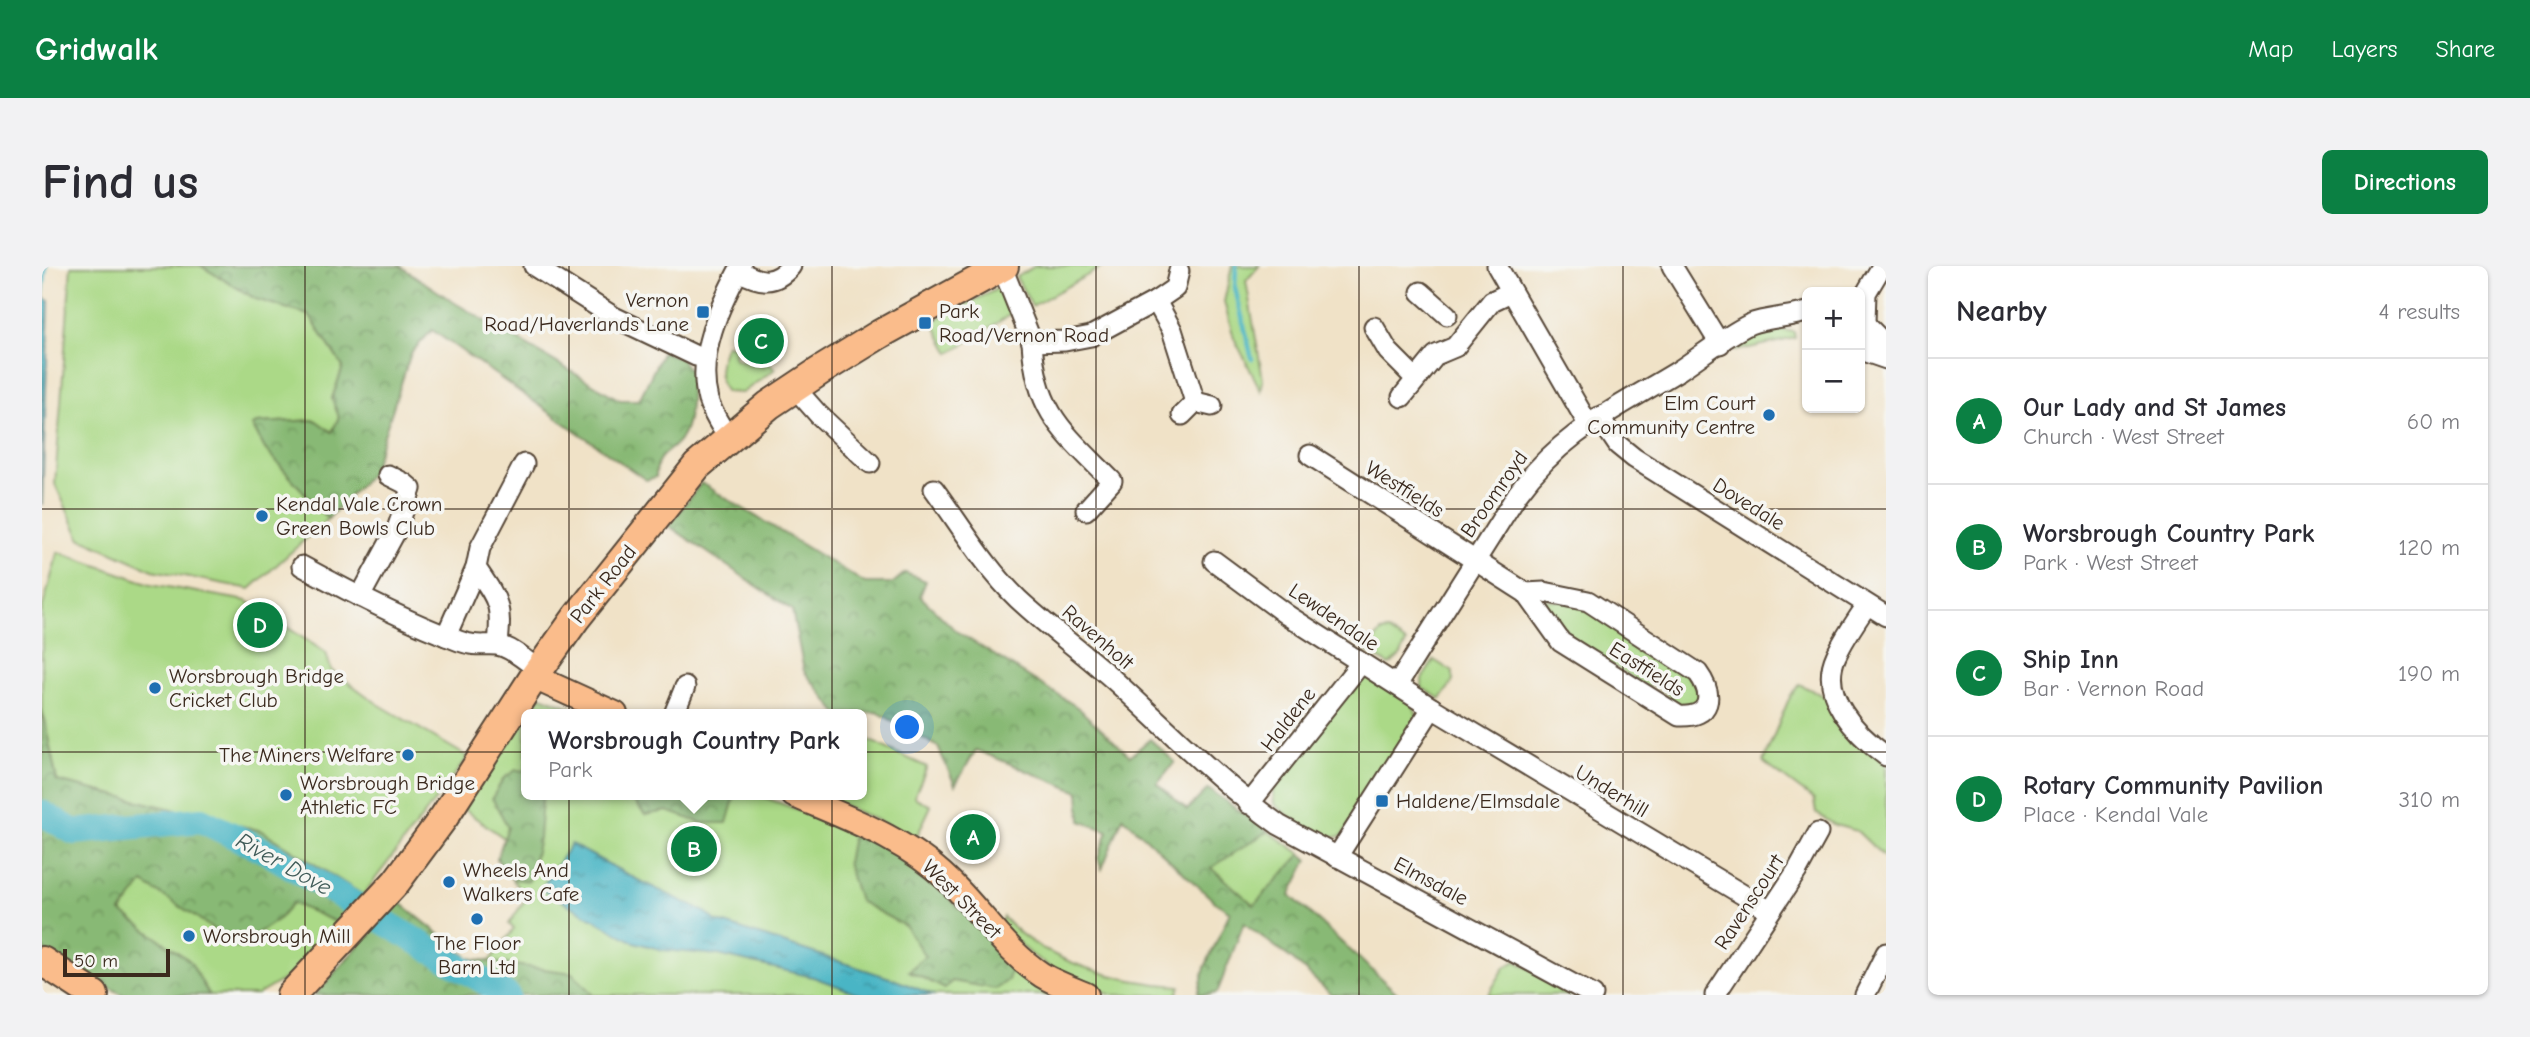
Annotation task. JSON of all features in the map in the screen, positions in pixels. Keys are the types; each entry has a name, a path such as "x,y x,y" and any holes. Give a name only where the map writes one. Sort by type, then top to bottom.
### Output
{"highway":[{"name":"Park Road","path":"292,995 396,882 444,817 536,673 576,618 697,466 728,438 794,388 880,334 1003,267"},
{"path":"42,961 94,995"}],"main road":[{"path":"536,673 605,709"},
{"name":"West Street","path":"805,800 860,824 917,854 948,879 1025,961 1042,974 1086,995"}],"street":[{"path":"534,266 614,317 696,356 706,358"},
{"path":"728,438 709,402 704,381 706,358 722,305 740,269 768,281 781,277 791,266"},
{"path":"1672,266 1720,344"},
{"path":"1865,291 1882,266"},
{"path":"1003,267 1032,342 1040,393 1057,424 1119,486 1086,510"},
{"name":"Dovedale","path":"1499,267 1511,292 1593,421 1618,445 1634,458 1886,616"},
{"path":"1032,342 1065,341 1091,336 1175,288 1178,271"},
{"path":"1421,292 1457,323"},
{"path":"1457,323 1511,292"},
{"path":"1156,301 1172,330 1196,408"},
{"name":"Broomroyd","path":"1397,685 1535,469 1561,444 1593,421 1756,322 1802,313"},
{"path":"1784,318 1802,324"},
{"path":"1402,397 1436,355 1455,347 1457,323"},
{"path":"1865,323 1886,345"},
{"path":"1374,327 1388,351 1416,379"},
{"path":"1863,350 1886,359"},
{"path":"794,388 870,463"},
{"name":"Westfields","path":"1310,456 1476,561"},
{"path":"446,636 476,568 480,548 524,464"},
{"path":"360,597 397,529 411,489 388,475"},
{"name":"Ravenholt","path":"934,489 985,560 1017,598 1250,804"},
{"name":"Lewdendale","path":"1214,561 1287,615 1432,708"},
{"name":"Eastfields","path":"1476,561 1525,593 1561,642 1679,716 1691,717 1706,706 1709,695 1707,685 1698,673 1588,601 1544,592 1525,593"},
{"path":"302,566 396,615 446,636 478,647 498,645 510,650 536,673"},
{"path":"476,568 495,594 500,608 498,645"},
{"path":"1867,605 1835,657 1831,676 1835,697 1843,711 1870,745 1886,756"},
{"name":"Haldene","path":"1250,804 1361,663"},
{"path":"676,709 685,687"},
{"path":"1337,857 1432,708"},
{"name":"Underhill","path":"1432,708 1770,911"},
{"name":"Elmsdale","path":"1250,804 1279,825 1592,995"},
{"name":"Ravenscourt","path":"1715,995 1797,872 1818,833"},
{"path":"1864,995 1886,953"}],"green space":[{"path":"71,266 201,266 256,299 309,315 343,367 332,398 339,417 332,433 315,420 252,425 265,449 328,519 250,589 153,570 80,538 55,484"},
{"path":"201,266 400,266 455,303 620,400 639,400 663,351 681,359 691,372 690,406 685,431 658,462 656,477 646,480 432,330 411,353 372,472 328,519 265,449 252,425 315,420 332,432 339,417 332,399 343,367 309,315 256,299"},
{"path":"1035,266 1104,266 1032,306 1016,277"},
{"path":"1232,266 1259,266 1246,281 1263,380 1261,391 1234,338 1224,302"},
{"path":"999,288 1011,314 950,353 932,321"},
{"path":"1768,327 1794,332 1795,338 1736,351 1732,349"},
{"path":"726,344 735,348 734,358 753,365 755,363 763,366 768,362 775,369 742,393 726,392 719,375"},
{"path":"701,483 865,583 893,583 905,573 926,581 920,596 956,631 1077,707 1130,756 1150,739 1175,762 1157,783 1187,810 1208,789 1268,831 1211,868 1254,905 1301,854 1308,860 1290,895 1399,995 1332,995 1293,960 1244,923 1217,993 1198,995 1205,967 1230,912 1215,902 1123,817 1102,869 1098,858 1108,831 1081,821 1079,792 976,750 955,785 938,747 877,712 867,713 867,709 834,709 804,671 792,610 669,526"},
{"path":"58,552 151,584 247,601 326,653 331,670 378,704 468,757 363,895 262,831 57,781 42,708 42,610"},
{"path":"1540,599 1574,602 1689,675 1704,691 1695,705 1688,708 1671,701 1671,697 1652,684 1647,687 1568,637"},
{"path":"1388,631 1406,643 1401,655 1390,665 1366,652 1381,632"},
{"path":"1434,660 1453,672 1453,681 1441,699 1422,688 1422,679"},
{"path":"1366,676 1413,704 1417,716 1342,836 1324,835 1306,828 1281,810 1274,804 1273,793 1277,783 1353,687"},
{"path":"1799,684 1832,700 1886,762 1886,859 1857,831 1835,825 1816,813 1814,800 1763,762 1788,701"},
{"path":"541,696 575,709 532,709"},
{"path":"42,708 57,781 262,831 363,895 338,923 292,903 280,918 237,947 143,883 121,912 190,961 209,995 123,995 45,951 42,947"},
{"path":"521,725 521,800 772,800 853,830 1056,995 315,995 398,901 469,958 490,961 514,929 509,924 526,898 497,859 504,838 463,809"},
{"path":"867,739 927,767 914,797 931,806 916,838 832,800 867,800"},
{"path":"516,770 521,770 521,800 542,800 539,838 529,881 512,879 497,859 508,827 492,798 504,778"},
{"path":"633,800 734,800 727,823 702,823 667,811 645,815"},
{"path":"42,819 267,852 355,904 291,975 257,995 123,995"},
{"path":"853,830 914,863 1013,961 1008,980 996,989 952,981 945,989 909,971 925,956 905,926 859,901 847,863"},
{"path":"1268,831 1301,854 1254,906 1211,867"},
{"path":"398,901 469,959 573,973 593,995 315,995"},
{"path":"1003,917 1019,933 1061,958 1109,975 1180,986 1177,995 1111,995 1062,975 1032,955 999,925"},
{"path":"1516,961 1579,995 1488,995 1505,967"}],"water":[{"path":"42,297 49,301 42,505"},
{"path":"571,844 707,913 716,921 934,995 862,995 813,977 718,955 663,950 634,942 541,889"}],"waterway":[{"path":"42,300 46,266"},
{"path":"1236,266 1235,288 1252,359"},
{"name":"River Dove","path":"42,813 74,832 201,820 267,852 507,995"}],"place":[{"name":"Vernon Road/Haverlands Lane","path":"703,312"},
{"name":"Park Road/Vernon Road","path":"925,323"},
{"name":"Ship Inn","path":"761,341"},
{"name":"Elm Court Community Centre","path":"1769,415"},
{"name":"Kendal Vale Crown Green Bowls Club","path":"262,516"},
{"name":"Rotary Community Pavilion","path":"260,625"},
{"name":"Worsbrough Bridge Cricket Club","path":"155,688"},
{"name":"The Miners Welfare","path":"408,755"},
{"name":"Worsbrough Bridge Athletic FC","path":"286,795"},
{"name":"Haldene/Elmsdale","path":"1382,801"},
{"name":"Our Lady and St James","path":"973,837"},
{"name":"Worsbrough Country Park","path":"694,849"},
{"name":"Wheels And Walkers Cafe","path":"449,882"},
{"name":"The Floor Barn Ltd","path":"477,919"},
{"name":"Worsbrough Mill","path":"189,936"}]}
